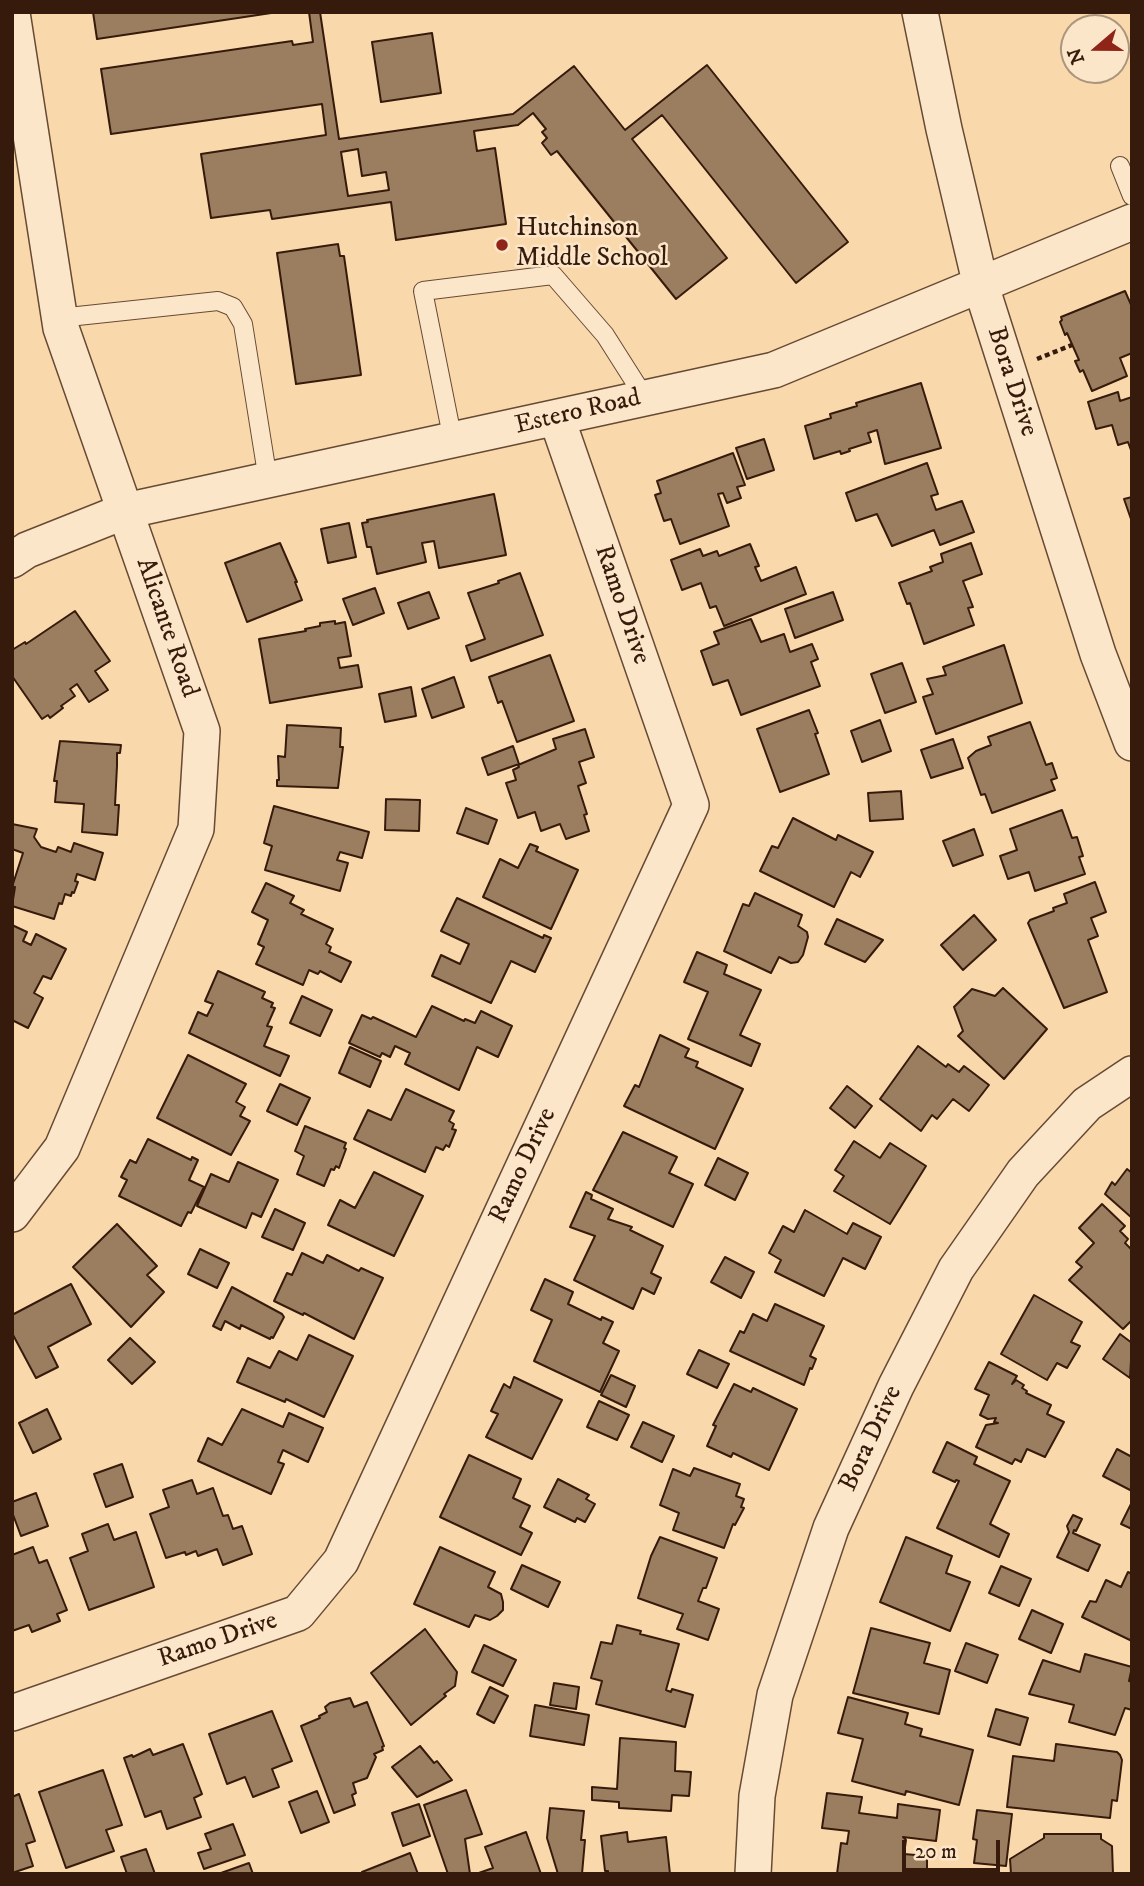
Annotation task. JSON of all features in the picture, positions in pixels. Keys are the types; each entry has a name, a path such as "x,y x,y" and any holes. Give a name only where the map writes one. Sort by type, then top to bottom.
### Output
{"street":[{"name":"Bora Drive","path":"920,12 981,286 1098,654 1132,743"},
{"name":"Alicante Road","path":"12,13 61,328 202,731 196,829 62,1148 12,1214"},
{"name":"Estero Road","path":"12,560 26,550 125,511 774,370 1132,222"},
{"name":"Ramo Drive","path":"12,1713 298,1614 341,1561 691,806 557,419"},
{"name":"Bora Drive","path":"753,1874 757,1796 775,1695 831,1528 896,1386 956,1269 1023,1173 1087,1104 1132,1074"}],"lane":[{"path":"1120,166 1132,196"},
{"path":"453,441 423,291 553,275 605,335 645,398"},
{"path":"59,318 218,301 233,307 243,324 268,480"}],"building":[{"path":"93,12 278,12 97,39"},
{"path":"309,12 320,12 339,139 513,114 574,66 625,130 707,65 848,242 796,283 662,115 632,139 727,258 676,299 557,151 551,155 542,143 547,138 542,132 546,129 533,113 518,125 474,131 477,151 495,148 506,224 396,240 391,202 272,219 270,210 211,218 201,154 326,135 322,104 111,134 101,69 292,41 293,45 313,42","holes":["358,149 362,176 386,172 389,190 348,196 341,152"]},
{"path":"432,33 441,93 381,102 372,42"},
{"path":"338,244 340,256 344,256 361,375 296,384 277,253"},
{"path":"1125,291 1132,307 1132,353 1120,358 1127,376 1092,391 1083,370 1080,372 1075,361 1079,360 1067,333 1065,335 1061,317"},
{"path":"921,383 941,448 885,464 877,430 868,433 871,442 841,454 840,451 814,459 805,426 831,418 830,414 857,406 856,403"},
{"path":"1118,392 1120,401 1132,397 1132,453 1128,442 1118,445 1112,425 1096,429 1088,402"},
{"path":"764,439 774,470 747,479 736,448"},
{"path":"733,453 745,485 737,487 741,498 727,503 723,493 718,494 729,526 680,544 671,519 664,521 655,495 661,493 657,481"},
{"path":"927,463 938,494 931,496 936,510 962,501 974,532 940,545 934,530 892,546 877,514 856,521 846,493"},
{"path":"494,494 506,555 439,568 434,541 422,543 426,562 377,574 362,523"},
{"path":"1132,497 1132,522 1124,499"},
{"path":"349,523 356,557 328,563 321,529"},
{"path":"280,543 302,600 247,622 225,563"},
{"path":"971,543 982,574 963,581 973,607 968,608 974,625 924,644 910,603 907,604 899,583 932,571 930,567 943,562 941,554"},
{"path":"750,544 759,566 755,567 761,581 796,567 806,594 724,626 716,606 710,608 701,583 682,590 671,560 700,549 703,556 717,551 719,556"},
{"path":"520,573 543,635 471,661 466,646 485,639 468,593"},
{"path":"375,588 384,613 353,625 343,599"},
{"path":"429,592 439,618 408,629 398,603"},
{"path":"833,592 843,620 795,638 785,609"},
{"path":"75,611 110,661 95,671 108,690 89,702 77,684 70,689 75,696 61,706 63,708 50,718 48,715 42,719 12,676 12,650 25,642 26,644"},
{"path":"751,619 761,642 784,634 790,652 812,644 818,659 811,662 820,686 741,715 728,680 713,685 701,651 719,644 714,632"},
{"path":"335,621 335,624 345,622 351,656 338,658 340,668 358,665 362,687 270,703 259,639 306,631 305,629 320,626 320,623"},
{"path":"1004,645 1022,703 936,734 923,697 933,694 927,679 946,675 943,667"},
{"path":"550,655 574,721 517,742 502,701 498,703 489,677"},
{"path":"902,663 916,702 885,713 871,674"},
{"path":"454,677 464,707 432,718 422,689"},
{"path":"411,687 416,716 385,722 379,694"},
{"path":"809,710 829,774 780,792 757,729"},
{"path":"880,720 891,751 862,762 851,731"},
{"path":"1030,722 1046,765 1052,763 1057,778 1051,780 1055,790 992,813 985,794 981,795 968,758 976,751 991,745 988,737"},
{"path":"287,725 341,728 340,747 343,747 338,788 277,786 278,756 285,757"},
{"path":"585,729 594,757 579,762 586,783 578,786 589,831 566,839 560,824 541,831 535,812 518,818 506,783 516,780 513,770 519,767 518,765 556,749 553,739"},
{"path":"953,739 963,768 931,778 921,750"},
{"path":"60,741 121,745 120,753 117,753 117,835 82,832 84,804 55,802 57,781 54,781"},
{"path":"513,746 519,764 488,775 482,758"},
{"path":"901,791 903,819 870,821 868,793"},
{"path":"386,799 420,800 419,831 385,830"},
{"path":"274,806 369,832 362,858 340,852 337,860 348,863 340,891 265,870 272,846 264,843"},
{"path":"466,808 497,820 488,844 457,833"},
{"path":"1062,810 1072,838 1077,837 1083,856 1079,857 1085,874 1035,891 1029,872 1008,879 1000,856 1017,850 1010,829"},
{"path":"793,818 836,840 838,835 873,852 860,877 851,872 834,907 760,871 772,846 778,848"},
{"path":"12,824 37,829 34,837 41,847 56,852 58,847 71,852 74,843 103,853 95,880 77,874 75,881 78,882 74,893 72,892 71,896 65,894 54,919 12,906 15,887 12,887 23,853 12,849"},
{"path":"974,829 983,855 953,866 943,841"},
{"path":"530,844 538,847 536,851 578,870 551,929 483,897 500,859 518,868"},
{"path":"1095,882 1106,912 1091,918 1098,936 1088,940 1107,992 1064,1008 1028,923 1067,903 1064,894"},
{"path":"266,883 294,896 290,903 304,910 301,914 333,929 326,944 331,947 329,952 351,962 341,982 320,971 318,974 309,970 303,985 256,964 264,947 258,944 268,920 252,912"},
{"path":"755,893 802,915 798,926 807,932 808,937 798,962 791,963 779,957 771,973 724,951 743,904 749,906"},
{"path":"457,898 543,938 544,935 551,938 535,972 511,961 491,1003 432,976 441,955 460,964 469,944 441,931"},
{"path":"974,915 996,940 963,970 941,945"},
{"path":"837,919 883,940 865,962 825,944"},
{"path":"12,925 27,932 23,941 31,945 36,934 66,949 51,979 43,976 34,993 43,998 28,1028 12,1020"},
{"path":"697,952 727,965 724,974 761,990 740,1035 760,1044 751,1066 688,1039 708,992 684,982"},
{"path":"218,971 265,992 262,998 273,1003 271,1007 275,1008 267,1026 272,1027 264,1046 289,1056 280,1076 189,1033 198,1012 207,1016 213,1004 205,1001"},
{"path":"1003,988 1047,1029 1004,1079 958,1036 963,1031 954,1007 972,989 995,996"},
{"path":"302,996 332,1010 320,1036 290,1023"},
{"path":"432,1006 464,1021 465,1019 475,1023 481,1011 512,1026 498,1057 477,1047 459,1090 405,1064 410,1053 395,1046 390,1057 382,1053 380,1057 349,1043 362,1015 371,1019 373,1017 416,1037"},
{"path":"660,1035 689,1049 685,1057 698,1062 696,1067 743,1089 715,1149 624,1106 635,1085 639,1087"},
{"path":"918,1046 946,1067 948,1064 959,1072 964,1066 989,1085 969,1111 953,1099 937,1119 932,1115 921,1131 880,1099"},
{"path":"350,1047 381,1061 370,1087 339,1073"},
{"path":"188,1055 246,1084 236,1102 245,1107 240,1116 250,1121 231,1155 157,1118"},
{"path":"280,1084 310,1098 297,1125 267,1111"},
{"path":"847,1086 872,1106 855,1128 830,1108"},
{"path":"406,1089 454,1111 449,1121 454,1124 452,1129 456,1130 449,1147 446,1145 443,1150 436,1147 425,1172 354,1139 368,1110 391,1120"},
{"path":"305,1126 346,1143 339,1168 336,1166 334,1170 331,1169 324,1186 297,1174 304,1156 295,1151"},
{"path":"623,1132 677,1157 669,1173 693,1184 673,1227 593,1190"},
{"path":"148,1139 191,1160 192,1157 198,1160 189,1180 204,1187 181,1226 119,1196 127,1180 121,1177 130,1160 136,1163"},
{"path":"854,1141 880,1158 890,1143 926,1166 890,1224 834,1191 844,1176 835,1170"},
{"path":"718,1158 748,1173 735,1200 705,1185"},
{"path":"238,1162 278,1180 261,1217 252,1213 246,1228 197,1206 211,1174 229,1182"},
{"path":"1127,1169 1132,1173 1132,1218 1105,1194 1112,1182 1115,1185"},
{"path":"374,1172 423,1196 394,1256 328,1225 340,1200 355,1208"},
{"path":"586,1192 592,1195 591,1199 613,1209 608,1219 632,1227 630,1230 663,1246 651,1273 661,1278 654,1294 642,1288 633,1309 574,1280 595,1236 570,1227"},
{"path":"1102,1204 1125,1226 1120,1231 1128,1239 1125,1243 1132,1250 1132,1320 1123,1329 1069,1280 1082,1267 1076,1262 1094,1243 1079,1228"},
{"path":"275,1209 305,1223 293,1250 262,1237"},
{"path":"805,1210 847,1234 853,1223 881,1237 865,1269 843,1258 824,1296 775,1272 781,1260 769,1253 783,1226 794,1232"},
{"path":"117,1224 157,1266 147,1275 164,1292 131,1327 73,1267"},
{"path":"200,1249 229,1263 217,1288 188,1274"},
{"path":"302,1253 323,1263 327,1255 359,1271 361,1268 383,1278 354,1339 274,1301 287,1273 292,1275"},
{"path":"725,1257 754,1272 741,1298 711,1282"},
{"path":"545,1279 573,1292 568,1304 601,1320 602,1317 613,1322 603,1343 619,1351 600,1392 534,1361 552,1320 531,1310"},
{"path":"71,1284 91,1324 48,1347 58,1367 36,1378 12,1333 12,1315"},
{"path":"232,1287 282,1314 284,1317 273,1338 241,1325 240,1329 225,1321 221,1330 213,1326"},
{"path":"1034,1295 1082,1322 1071,1342 1080,1346 1067,1368 1057,1363 1047,1380 1001,1354"},
{"path":"775,1304 824,1326 810,1356 816,1359 804,1385 730,1351 740,1331 744,1333 753,1314 767,1321"},
{"path":"1120,1334 1132,1343 1130,1378 1103,1359"},
{"path":"309,1335 353,1356 324,1417 286,1399 285,1402 237,1382 248,1358 270,1368 279,1351 297,1360"},
{"path":"130,1338 155,1362 132,1384 108,1360"},
{"path":"699,1350 729,1364 717,1388 687,1374"},
{"path":"989,1362 1017,1376 1012,1384 1016,1380 1024,1385 1022,1388 1026,1393 1051,1405 1047,1414 1064,1422 1045,1457 1027,1449 1021,1462 1015,1459 1012,1464 976,1447 986,1425 998,1423 994,1422 996,1418 988,1419 980,1415 989,1395 975,1389"},
{"path":"611,1375 635,1386 626,1407 601,1395"},
{"path":"514,1377 562,1400 532,1459 486,1437 498,1414 491,1411 504,1384 510,1388"},
{"path":"734,1384 751,1392 753,1388 797,1409 769,1470 733,1453 731,1457 707,1446 716,1426 713,1425"},
{"path":"599,1401 629,1415 617,1440 587,1427"},
{"path":"47,1409 61,1439 33,1453 19,1423"},
{"path":"242,1409 283,1427 289,1413 323,1428 308,1462 283,1450 278,1462 284,1464 271,1494 198,1461 208,1438 222,1445"},
{"path":"643,1422 674,1436 662,1462 631,1447"},
{"path":"947,1442 977,1457 974,1464 1010,1481 990,1524 1009,1534 999,1557 937,1528 959,1481 955,1482 933,1472"},
{"path":"1117,1449 1132,1457 1132,1491 1103,1476"},
{"path":"469,1455 521,1479 513,1498 530,1506 520,1527 532,1533 521,1555 440,1517"},
{"path":"122,1464 133,1497 106,1507 94,1474"},
{"path":"694,1468 740,1484 736,1496 744,1499 741,1507 744,1508 735,1525 733,1524 724,1548 673,1530 679,1513 660,1505 673,1469 690,1476"},
{"path":"558,1479 589,1495 586,1499 595,1504 585,1522 577,1518 575,1522 544,1507"},
{"path":"192,1480 197,1494 213,1488 223,1516 228,1515 233,1529 242,1526 252,1554 223,1565 217,1549 198,1556 196,1551 166,1558 150,1514 169,1507 163,1490"},
{"path":"36,1493 48,1526 21,1536 12,1512 12,1502"},
{"path":"1132,1502 1132,1529 1121,1524"},
{"path":"1073,1515 1082,1519 1073,1533 1100,1545 1088,1571 1057,1557 1069,1532 1067,1526"},
{"path":"108,1524 114,1540 136,1532 154,1587 89,1610 70,1558 88,1551 82,1534"},
{"path":"660,1537 717,1558 698,1601 719,1609 708,1640 677,1629 683,1614 638,1598"},
{"path":"906,1537 952,1556 946,1573 970,1582 950,1631 880,1602"},
{"path":"33,1547 39,1563 47,1560 67,1610 57,1614 60,1621 32,1632 29,1625 12,1631 12,1555"},
{"path":"440,1547 495,1572 488,1587 501,1594 503,1610 497,1616 490,1620 475,1615 469,1627 414,1604"},
{"path":"522,1565 560,1582 548,1607 511,1589"},
{"path":"1001,1566 1031,1579 1019,1606 989,1593"},
{"path":"1128,1572 1132,1574 1132,1641 1082,1617 1090,1601 1096,1602 1106,1580 1121,1587"},
{"path":"1032,1610 1063,1624 1051,1653 1019,1639"},
{"path":"617,1625 679,1644 666,1690 693,1695 685,1727 596,1704 602,1681 591,1678 601,1642 612,1644"},
{"path":"871,1628 930,1643 924,1663 950,1670 939,1714 853,1693"},
{"path":"425,1629 457,1672 455,1686 411,1725 371,1673"},
{"path":"966,1643 998,1655 987,1683 955,1671"},
{"path":"484,1645 516,1660 503,1686 472,1672"},
{"path":"1085,1654 1132,1667 1129,1681 1132,1682 1132,1710 1125,1708 1115,1735 1069,1722 1074,1705 1029,1694 1043,1660 1080,1672"},
{"path":"554,1683 579,1687 576,1709 550,1705"},
{"path":"490,1687 508,1696 494,1723 477,1714"},
{"path":"848,1697 908,1713 905,1724 922,1729 920,1736 973,1750 959,1805 852,1781 863,1739 838,1733"},
{"path":"350,1698 354,1707 367,1702 384,1746 383,1750 374,1754 376,1757 367,1778 353,1783 355,1805 334,1813 301,1726 320,1718 319,1716 327,1712 325,1707 330,1703"},
{"path":"535,1705 589,1715 584,1745 530,1736"},
{"path":"996,1709 1028,1718 1020,1745 988,1736"},
{"path":"272,1711 292,1761 272,1769 279,1787 253,1797 245,1777 227,1784 209,1734"},
{"path":"620,1738 676,1742 675,1771 691,1772 689,1796 672,1795 671,1811 619,1808 619,1802 592,1800 592,1787 617,1789"},
{"path":"183,1744 202,1794 194,1798 201,1817 167,1829 161,1811 145,1817 124,1758 150,1749 153,1755"},
{"path":"1056,1744 1117,1752 1120,1755 1122,1760 1117,1801 1112,1800 1110,1818 1007,1807 1013,1756 1054,1761"},
{"path":"420,1746 452,1780 417,1797 392,1767"},
{"path":"103,1770 122,1825 106,1830 114,1851 66,1868 39,1792"},
{"path":"466,1790 482,1834 465,1839 470,1874 448,1874 424,1805"},
{"path":"317,1791 329,1822 301,1833 289,1802"},
{"path":"827,1793 862,1797 859,1813 897,1818 898,1804 940,1810 936,1841 903,1837 906,1840 904,1854 927,1856 927,1874 837,1874 841,1843 847,1844 849,1831 822,1828"},
{"path":"19,1794 35,1841 26,1844 33,1866 12,1873 12,1797"},
{"path":"419,1804 430,1836 403,1846 392,1813"},
{"path":"550,1808 584,1811 582,1874 558,1874 547,1838"},
{"path":"977,1810 1012,1814 1006,1866 974,1863 977,1840 973,1839"},
{"path":"233,1824 245,1855 204,1869 198,1853 211,1849 205,1834"},
{"path":"526,1832 541,1874 476,1874 493,1868 485,1847"},
{"path":"627,1832 628,1842 666,1837 670,1874 608,1874 608,1871 605,1871 601,1836"},
{"path":"1044,1834 1101,1834 1101,1839 1112,1846 1113,1874 1011,1874 1010,1859 1044,1838"},
{"path":"146,1849 155,1874 127,1874 121,1857"},
{"path":"410,1853 418,1874 362,1874 362,1872"},
{"path":"249,1863 253,1874 221,1874 221,1873"}],"place":[{"name":"Hutchinson Middle School","path":"502,245"}]}
